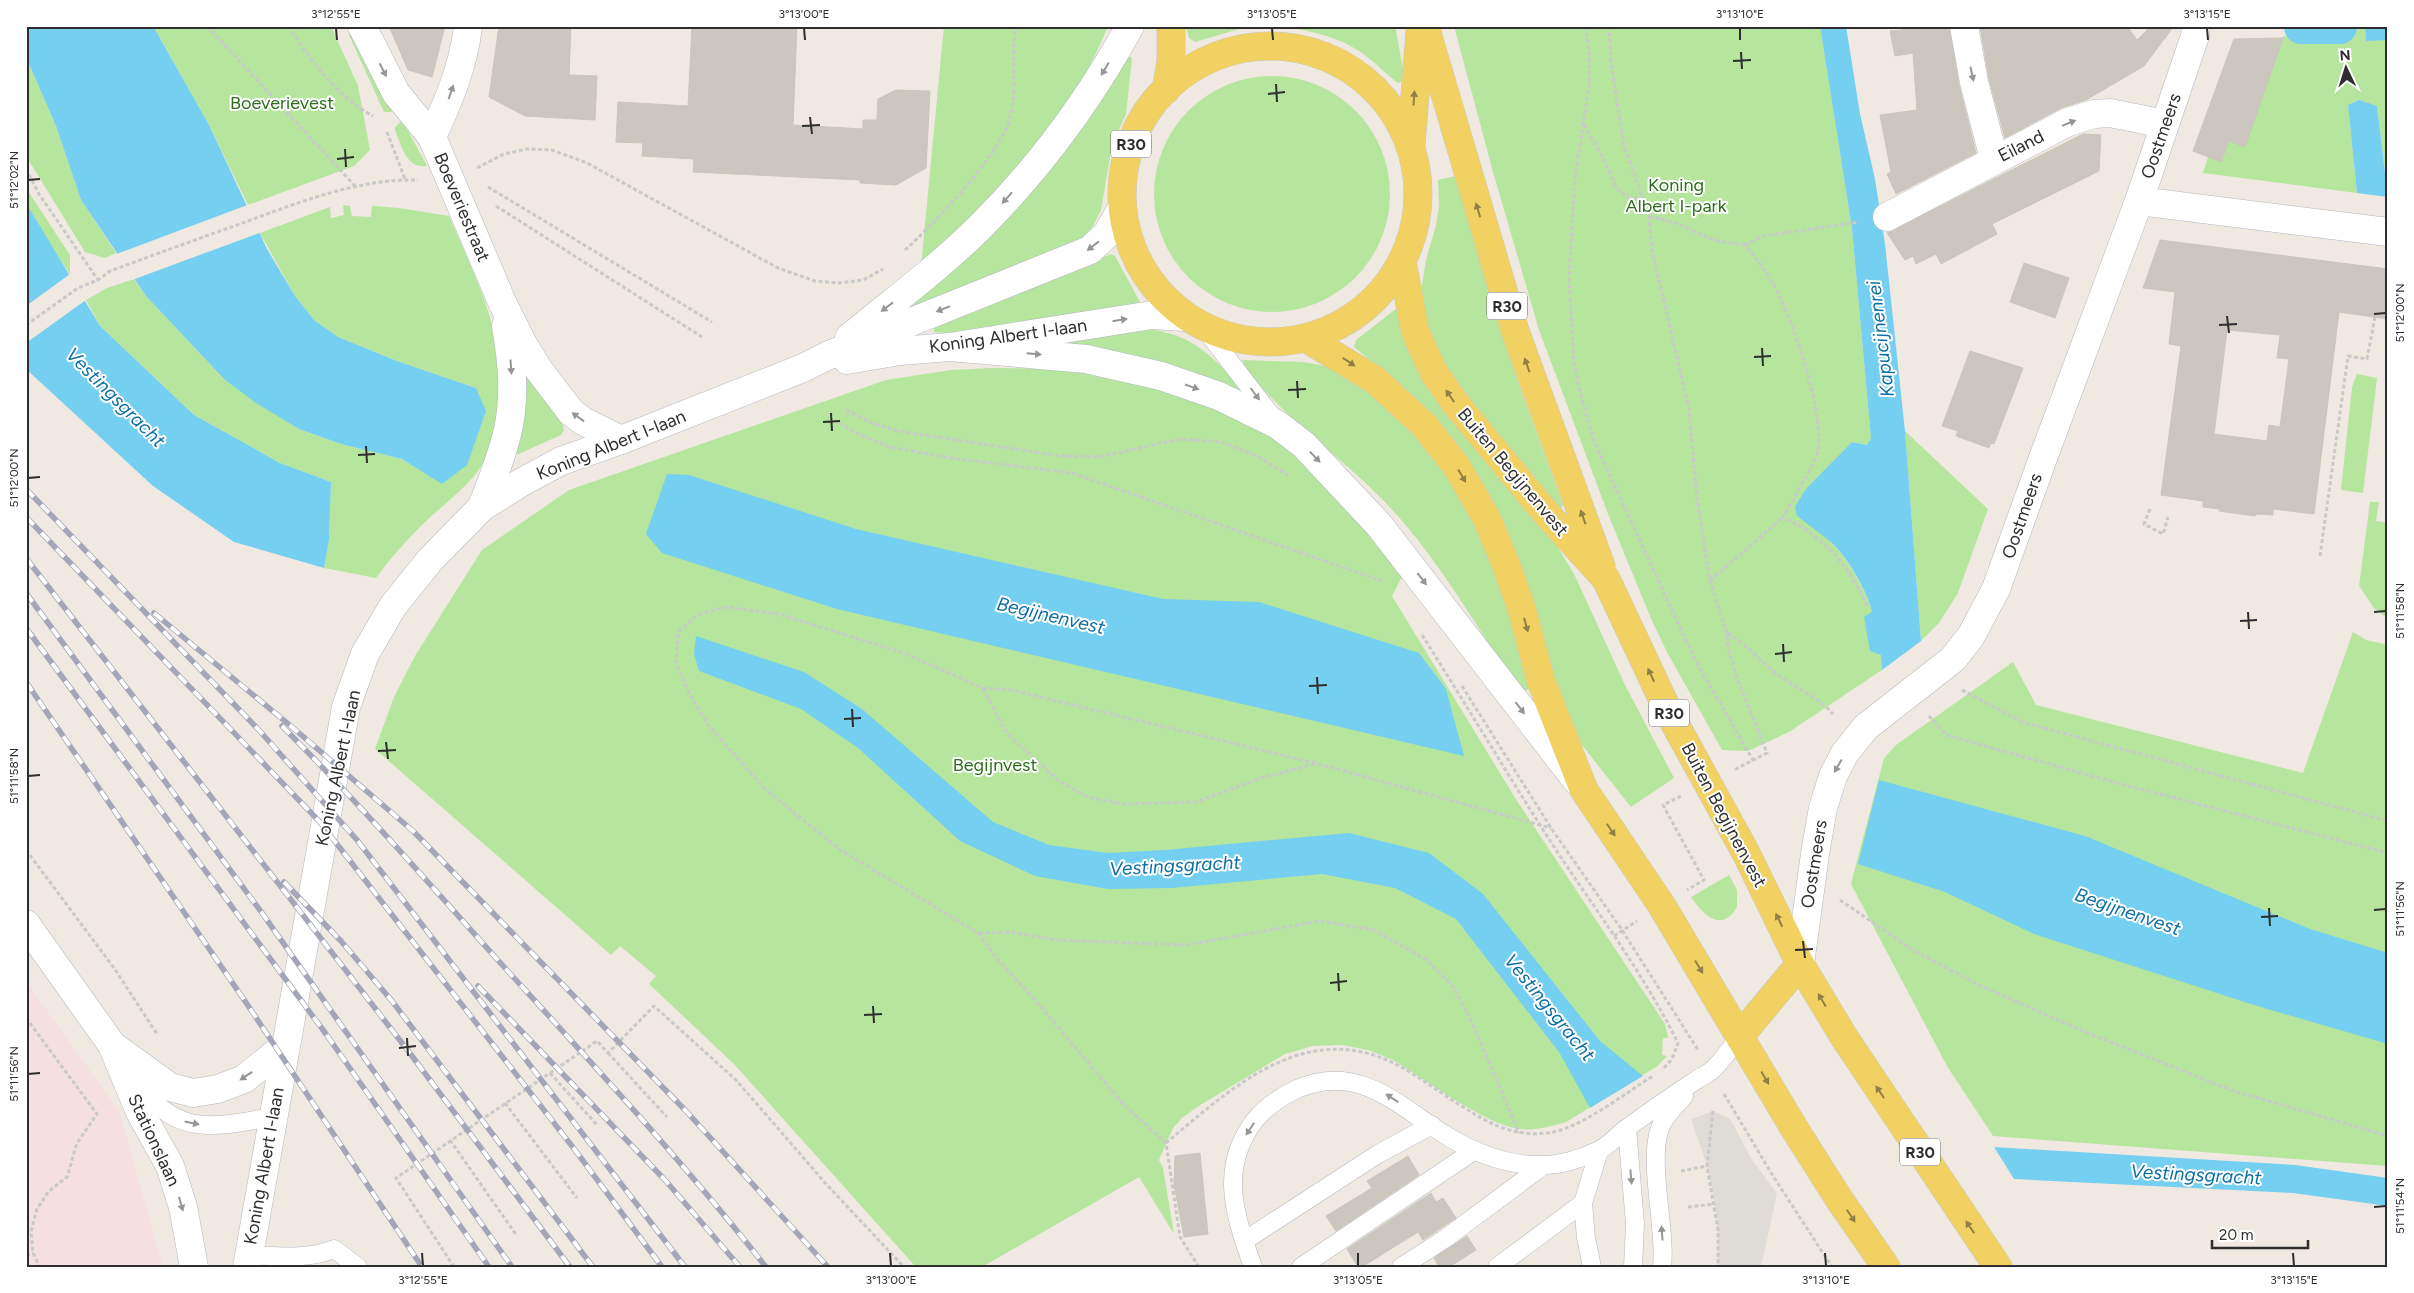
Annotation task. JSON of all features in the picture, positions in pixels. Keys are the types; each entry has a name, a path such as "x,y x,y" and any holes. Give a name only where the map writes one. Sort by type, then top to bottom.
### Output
{"main road":[{"path":"1166,90 1171,62 1171,26"},
{"name":"R30","path":"1411,147 1421,26"},
{"name":"R30","path":"1425,26 1515,331 1606,579"},
{"name":"R30","path":"1262,46 1302,49 1340,63 1374,89 1389,106 1411,147 1417,175 1418,204 1413,234 1402,261 1385,287 1363,310 1336,327 1306,338 1256,341 1194,323 1164,300 1140,265 1131,246 1122,208 1123,173 1132,140 1152,105 1166,90 1185,73 1222,54 1262,46"},
{"name":"Buiten Begijnenvest","path":"1402,261 1415,331 1433,371 1455,404 1545,512 1606,579 1669,713 1747,855 1800,964 1844,1037 1998,1267"},
{"path":"1306,338 1375,380 1424,426 1457,467 1487,519 1505,562 1521,607 1541,681 1584,790 1662,906 1799,1136 1886,1267"},
{"path":"1740,1036 1800,964"}],"street":[{"path":"362,26 396,93 432,137"},
{"name":"Boeveriestraat","path":"468,26 466,42 457,74 432,137 502,302 523,344 561,401 583,421 621,440"},
{"path":"829,354 930,273 992,214 1028,174 1092,91 1130,26"},
{"path":"1964,26 1974,82 1994,160"},
{"name":"Oostmeers","path":"1800,964 1823,808 1833,776 1845,753 1866,727 1953,659 1972,636 1996,589 2042,458 2139,201 2196,26"},
{"name":"Eiland","path":"1887,217 2068,122 2094,114 2110,113 2165,124"},
{"path":"2139,201 2388,232"},
{"name":"Koning Albert I-laan","path":"248,1261 272,1116 346,707 366,654 393,606 430,560 482,508 522,482 562,461 621,440 803,368 829,354 1090,250 1107,234 1122,208"},
{"name":"Boeveriestraat","path":"482,508 501,456 512,408 512,368 502,302"},
{"name":"Koning Albert I-laan","path":"803,368 900,351 950,347 1152,315 1194,323"},
{"path":"950,347 1086,359 1152,374 1219,396 1278,425 1304,445 1379,524 1584,790"},
{"name":"Stationslaan","path":"26,924 112,1045 140,1112 170,1166 183,1207 194,1267"},
{"name":"Stationslaan","path":"112,1045 170,1087 193,1092 218,1089 244,1079 285,1046"}],"lane":[{"path":"1194,323 1278,425"},
{"path":"1662,1267 1660,1198 1655,1158 1657,1140 1663,1121 1740,1036"},
{"name":"Stationslaan","path":"112,1045 150,1100 171,1117 190,1124 206,1125 272,1116"},
{"path":"1253,1267 1233,1201 1235,1163 1240,1146 1253,1124 1268,1108 1290,1092 1313,1083 1328,1080 1356,1083 1386,1094 1457,1142 1475,1150 1505,1161 1544,1165 1574,1160 1599,1151 1627,1128 1704,1075"},
{"path":"1244,1242 1378,1154 1432,1125"},
{"path":"1627,1128 1636,1224 1633,1267"},
{"path":"1301,1267 1475,1150"},
{"path":"1590,1266 1583,1203 1599,1151"},
{"path":"1401,1267 1446,1238 1544,1165"},
{"path":"1497,1267 1583,1203"},
{"path":"248,1261 324,1253 334,1249 358,1267"}],"path":[{"path":"207,26 356,187"},
{"path":"288,26 314,66 362,110 376,117"},
{"path":"900,254 922,235 988,158 1008,125 1014,96 1012,47 1016,26"},
{"path":"1586,26 1589,51 1589,87 1575,177 1569,278 1574,364 1583,405 1595,443 1695,660 1753,760"},
{"path":"1609,26 1611,63 1624,146 1645,199 1649,216 1652,250 1689,409 1697,499 1710,581 1727,633 1728,648 1738,681 1767,753"},
{"path":"1584,125 1603,158 1616,187 1627,197 1645,199"},
{"path":"26,325 78,288 98,280 110,271 298,202 356,187 405,179 386,129"},
{"path":"450,181 504,154 526,150 552,150 587,163 778,268 815,281 838,283 863,280 885,268"},
{"path":"26,169 39,194 98,280"},
{"path":"450,181 481,183 712,322"},
{"path":"495,205 702,337"},
{"path":"1649,216 1674,222 1716,240 1745,246 1763,267 1781,298 1810,382 1817,416 1818,450 1783,517 1710,581"},
{"path":"1745,246 1763,236 1836,226"},
{"path":"2320,556 2346,363 2348,356 2367,359 2375,317"},
{"path":"846,410 872,423 898,431 1060,456 1099,457 1180,439 1221,442 1259,457 1296,483"},
{"path":"839,423 860,435 890,447 951,458 1072,473 1391,584"},
{"path":"2150,509 2144,524 2163,534 2168,516"},
{"path":"1783,517 1809,530 1828,547 1854,580 1867,606"},
{"path":"1199,1267 1180,1237 1166,1143 1123,1104 1036,1001 998,960 978,933 842,851 766,790 708,725 690,693 676,663 678,632 698,615 725,607 778,614 904,653 983,688 1012,690 1315,763 1551,828"},
{"path":"978,933 1011,932 1057,940 1186,945 1320,920 1374,930 1425,959 1452,985 1470,1018 1519,1133 1549,1133 1576,1124 1663,1069 1672,1059 1678,1043 1648,988 1540,825 1417,626"},
{"path":"1727,633 1742,642 1781,676 1822,701 1834,714"},
{"path":"1938,672 1959,688 2022,722 2388,821"},
{"path":"1458,680 1551,828 1622,930 1704,1075 1743,1128 1832,1267"},
{"path":"983,688 1008,735 1059,781 1088,797 1123,804 1196,802 1261,778 1315,763"},
{"path":"1926,712 1946,735 2117,783 2388,853"},
{"path":"26,850 114,968 157,1034"},
{"path":"1686,891 1704,880"},
{"path":"1837,898 1913,950 1979,985 2083,1031 2230,1090 2388,1136"},
{"path":"608,1053 654,1006 736,1080 827,1185 904,1267"},
{"path":"26,1018 97,1114 77,1143 67,1178 49,1190 37,1209 31,1231 33,1253 40,1267"},
{"path":"454,1267 396,1178 597,1041 667,1117"},
{"path":"550,1073 598,1126"},
{"path":"505,1104 577,1198"},
{"path":"1714,1111 1707,1166 1718,1230 1718,1267"},
{"path":"450,1140 517,1236"},
{"path":"1681,1171 1707,1166"},
{"path":"1688,1207 1714,1204"},
{"path":"26,1255 33,1253"}],"shaded area":[{"path":"26,982 119,1111 163,1267 26,1267"},
{"path":"1713,1111 1730,1119 1751,1158 1777,1194 1761,1267 1718,1267 1718,1230 1715,1204 1707,1166 1691,1119"}],"green space":[{"name":"Boeverievest","path":"153,26 331,26 358,86 370,150 354,166 248,205 209,125"},
{"path":"944,26 1108,26 1092,62 1073,95 1028,156 1003,185 921,266"},
{"path":"1186,26 1264,26 1239,29 1195,42 1189,38"},
{"path":"1281,26 1395,26 1405,80 1398,83 1367,57 1343,42 1313,32"},
{"name":"Koning Albert I-park","path":"1454,26 1820,26 1852,229 1871,438 1867,445 1852,442 1797,516 1833,544 1862,587 1869,603 1878,635 1882,670 1789,732 1748,751 1722,750 1668,654 1652,621 1608,514 1539,330 1493,172"},
{"path":"2340,26 2365,26 2366,41 2388,39 2388,195 2377,106 2348,105 2357,193 2203,173 2208,157 2221,162 2229,141 2245,147 2283,36 2342,39"},
{"path":"354,33 393,109 391,112 384,112 349,35"},
{"path":"1125,55 1132,58 1126,114 1112,146 1101,210 1092,228 1075,244 876,322"},
{"path":"26,57 56,126 81,200 116,253 105,258 85,252 26,156"},
{"path":"1260,76 1284,76 1306,81 1328,90 1356,110 1370,128 1381,149 1388,171 1390,194 1388,217 1381,239 1370,260 1356,278 1328,298 1306,307 1284,312 1260,312 1238,307 1216,298 1188,278 1168,250 1159,228 1154,206 1154,182 1159,160 1168,138 1188,110 1216,90 1238,81"},
{"path":"402,120 427,166 414,164 406,155 395,130 395,127"},
{"path":"1455,176 1518,382 1563,505 1561,510 1558,510 1452,381 1428,334 1421,291 1426,260 1436,225 1439,206 1438,180"},
{"path":"26,188 70,255 70,274 52,249 26,203"},
{"path":"343,205 350,206 352,216 371,217 372,206 449,216 475,275 488,311 498,352 500,374 498,418 494,439 486,459 468,483 415,532 376,578 324,568 329,540 331,482 280,463 194,415 100,326 86,300 107,288 134,279 146,296 224,379 299,429 341,444 402,459 443,484 476,388 397,361 338,337 314,320 295,296 260,233 330,207 331,218 344,215"},
{"path":"1111,254 1115,256 1141,304 946,333 934,332 934,326"},
{"path":"1397,308 1575,576 1625,685 1674,778 1631,807 1578,740 1423,406 1354,347 1356,340"},
{"path":"1133,330 1160,331 1191,342 1222,367 1250,398 1059,349 1056,341"},
{"path":"1242,360 1303,362 1332,367 1353,377 1428,443 1489,544 1531,688 1524,691 1516,685 1454,590 1403,522 1370,487 1267,393"},
{"name":"Begijnvest","path":"990,368 1070,369 1097,372 1204,401 1278,440 1312,470 1403,575 1392,596 1517,801 1665,1024 1668,1038 1663,1038 1662,1055 1667,1056 1656,1067 1566,1122 1544,1128 1521,1129 1491,1120 1393,1060 1368,1050 1342,1045 1313,1046 1285,1054 1197,1107 1182,1118 1173,1128 1159,1160 1163,1168 1174,1234 1139,1177 982,1267 919,1267 915,1266 734,1064 649,984 656,976 620,946 611,955 375,749 394,697 415,656 482,550 569,490 886,380 951,370"},
{"path":"527,374 563,425 564,430 561,435 516,455 514,453 521,375"},
{"path":"2357,374 2377,378 2363,493 2341,490 2352,387"},
{"path":"1905,431 1988,509 1958,593 1939,623 1921,641"},
{"path":"2370,502 2379,502 2376,521 2388,523 2388,619 2374,608 2359,586"},
{"path":"2353,632 2366,640 2388,645 2388,1166 1993,1136 1947,1066 1851,884 1884,758 1896,745 2013,662 2036,705 2303,773"},
{"path":"1729,875 1737,890 1737,907 1725,919 1712,919 1701,910 1691,897"}],"water":[{"path":"26,26 153,26 209,125 267,249 295,296 314,320 338,337 397,361 476,388 486,411 467,465 442,484 402,459 341,444 299,429 256,403 224,379 146,296 81,200 56,126 26,57"},
{"name":"Kapucijnenrei","path":"1820,26 1846,26 1860,114 1875,179 1885,244 1905,431 1921,641 1882,670 1881,655 1870,651 1864,617 1872,612 1861,584 1837,548 1797,516 1795,507 1805,490 1852,442 1867,445 1871,438 1852,229"},
{"path":"2365,26 2388,26 2388,40 2366,41"},
{"path":"2359,100 2377,106 2388,197 2357,193 2348,105"},
{"name":"Vestingsgracht","path":"26,203 100,326 194,415 280,463 331,482 329,540 324,568 234,542 153,486 26,369"},
{"name":"Begijnenvest","path":"667,474 689,475 856,529 1163,599 1259,602 1419,653 1446,689 1464,756 837,609 662,553 646,534"},
{"name":"Vestingsgracht","path":"696,636 804,672 862,709 993,822 1049,845 1108,853 1165,850 1349,833 1429,853 1483,894 1600,1041 1643,1076 1590,1108 1559,1052 1456,919 1395,888 1322,874 1172,888 1108,889 1035,876 960,841 858,748 801,709 699,671 694,654"},
{"name":"Begijnenvest","path":"1879,780 2085,836 2310,929 2388,953 2388,1044 2254,1005 2034,934 1945,892 1858,864"},
{"name":"Vestingsgracht","path":"1994,1147 2295,1165 2388,1178 2388,1206 2293,1193 2014,1179"}],"pier":[{"path":"250,204 262,232 132,280 114,255"},
{"path":"70,274 86,300 26,343 26,306"}],"building":[{"path":"389,26 445,26 432,77 408,70"},
{"path":"499,26 571,26 569,75 597,76 595,120 525,116 489,97"},
{"path":"692,26 797,26 793,125 863,129 863,120 877,120 878,99 896,90 930,91 926,168 896,185 860,183 860,180 693,172 694,159 642,156 643,143 616,142 618,102 688,106"},
{"path":"1902,26 1949,26 1959,85 1976,153 1896,194 1887,174 1891,172 1880,115 1917,110 1913,53 1895,56 1890,31 1903,30"},
{"path":"1980,26 2127,26 2137,40 2151,26 2174,26 2144,66 2086,100 2061,108 2005,138 1989,79"},
{"path":"2283,38 2245,147 2229,141 2221,162 2193,151 2234,39"},
{"path":"2083,134 2101,135 2099,171 1992,224 1997,234 1941,264 1936,254 1916,264 1913,256 1905,260 1887,233"},
{"path":"2160,240 2388,269 2388,319 2339,312 2314,514 2273,509 2273,515 2256,514 2255,516 2203,507 2203,501 2161,495 2181,346 2169,344 2175,292 2143,288","holes":["2227,330 2280,335 2277,358 2289,359 2280,427 2269,425 2267,441 2214,434"]},
{"path":"2024,263 2069,278 2055,318 2010,302"},
{"path":"1970,351 2023,368 1994,444 1991,443 1989,448 1956,436 1958,431 1942,426"},
{"path":"1200,1153 1208,1234 1184,1237 1174,1184 1175,1156"},
{"path":"1408,1156 1419,1175 1336,1231 1326,1216 1372,1188 1367,1181"},
{"path":"1431,1193 1436,1202 1443,1198 1456,1218 1423,1240 1418,1232 1362,1267 1358,1267 1347,1249"},
{"path":"1467,1236 1476,1250 1449,1267 1439,1267 1434,1258"}],"waterway":[{"path":"2301,27 2340,27"}],"railway":[{"path":"26,489 257,728 357,840 685,1267"},
{"path":"26,517 319,821 575,1150 662,1267"},
{"path":"26,558 409,1052 570,1267"},
{"path":"26,593 262,913 512,1267"},
{"path":"154,613 292,727 413,831 686,1111 828,1267"},
{"path":"26,628 326,1034 489,1267"},
{"path":"26,682 247,1004 422,1267"},
{"path":"282,726 337,782 633,1109 701,1187 766,1267"},
{"path":"284,882 341,941 392,1001 593,1267"},
{"path":"478,986 665,1180 740,1267"}]}
